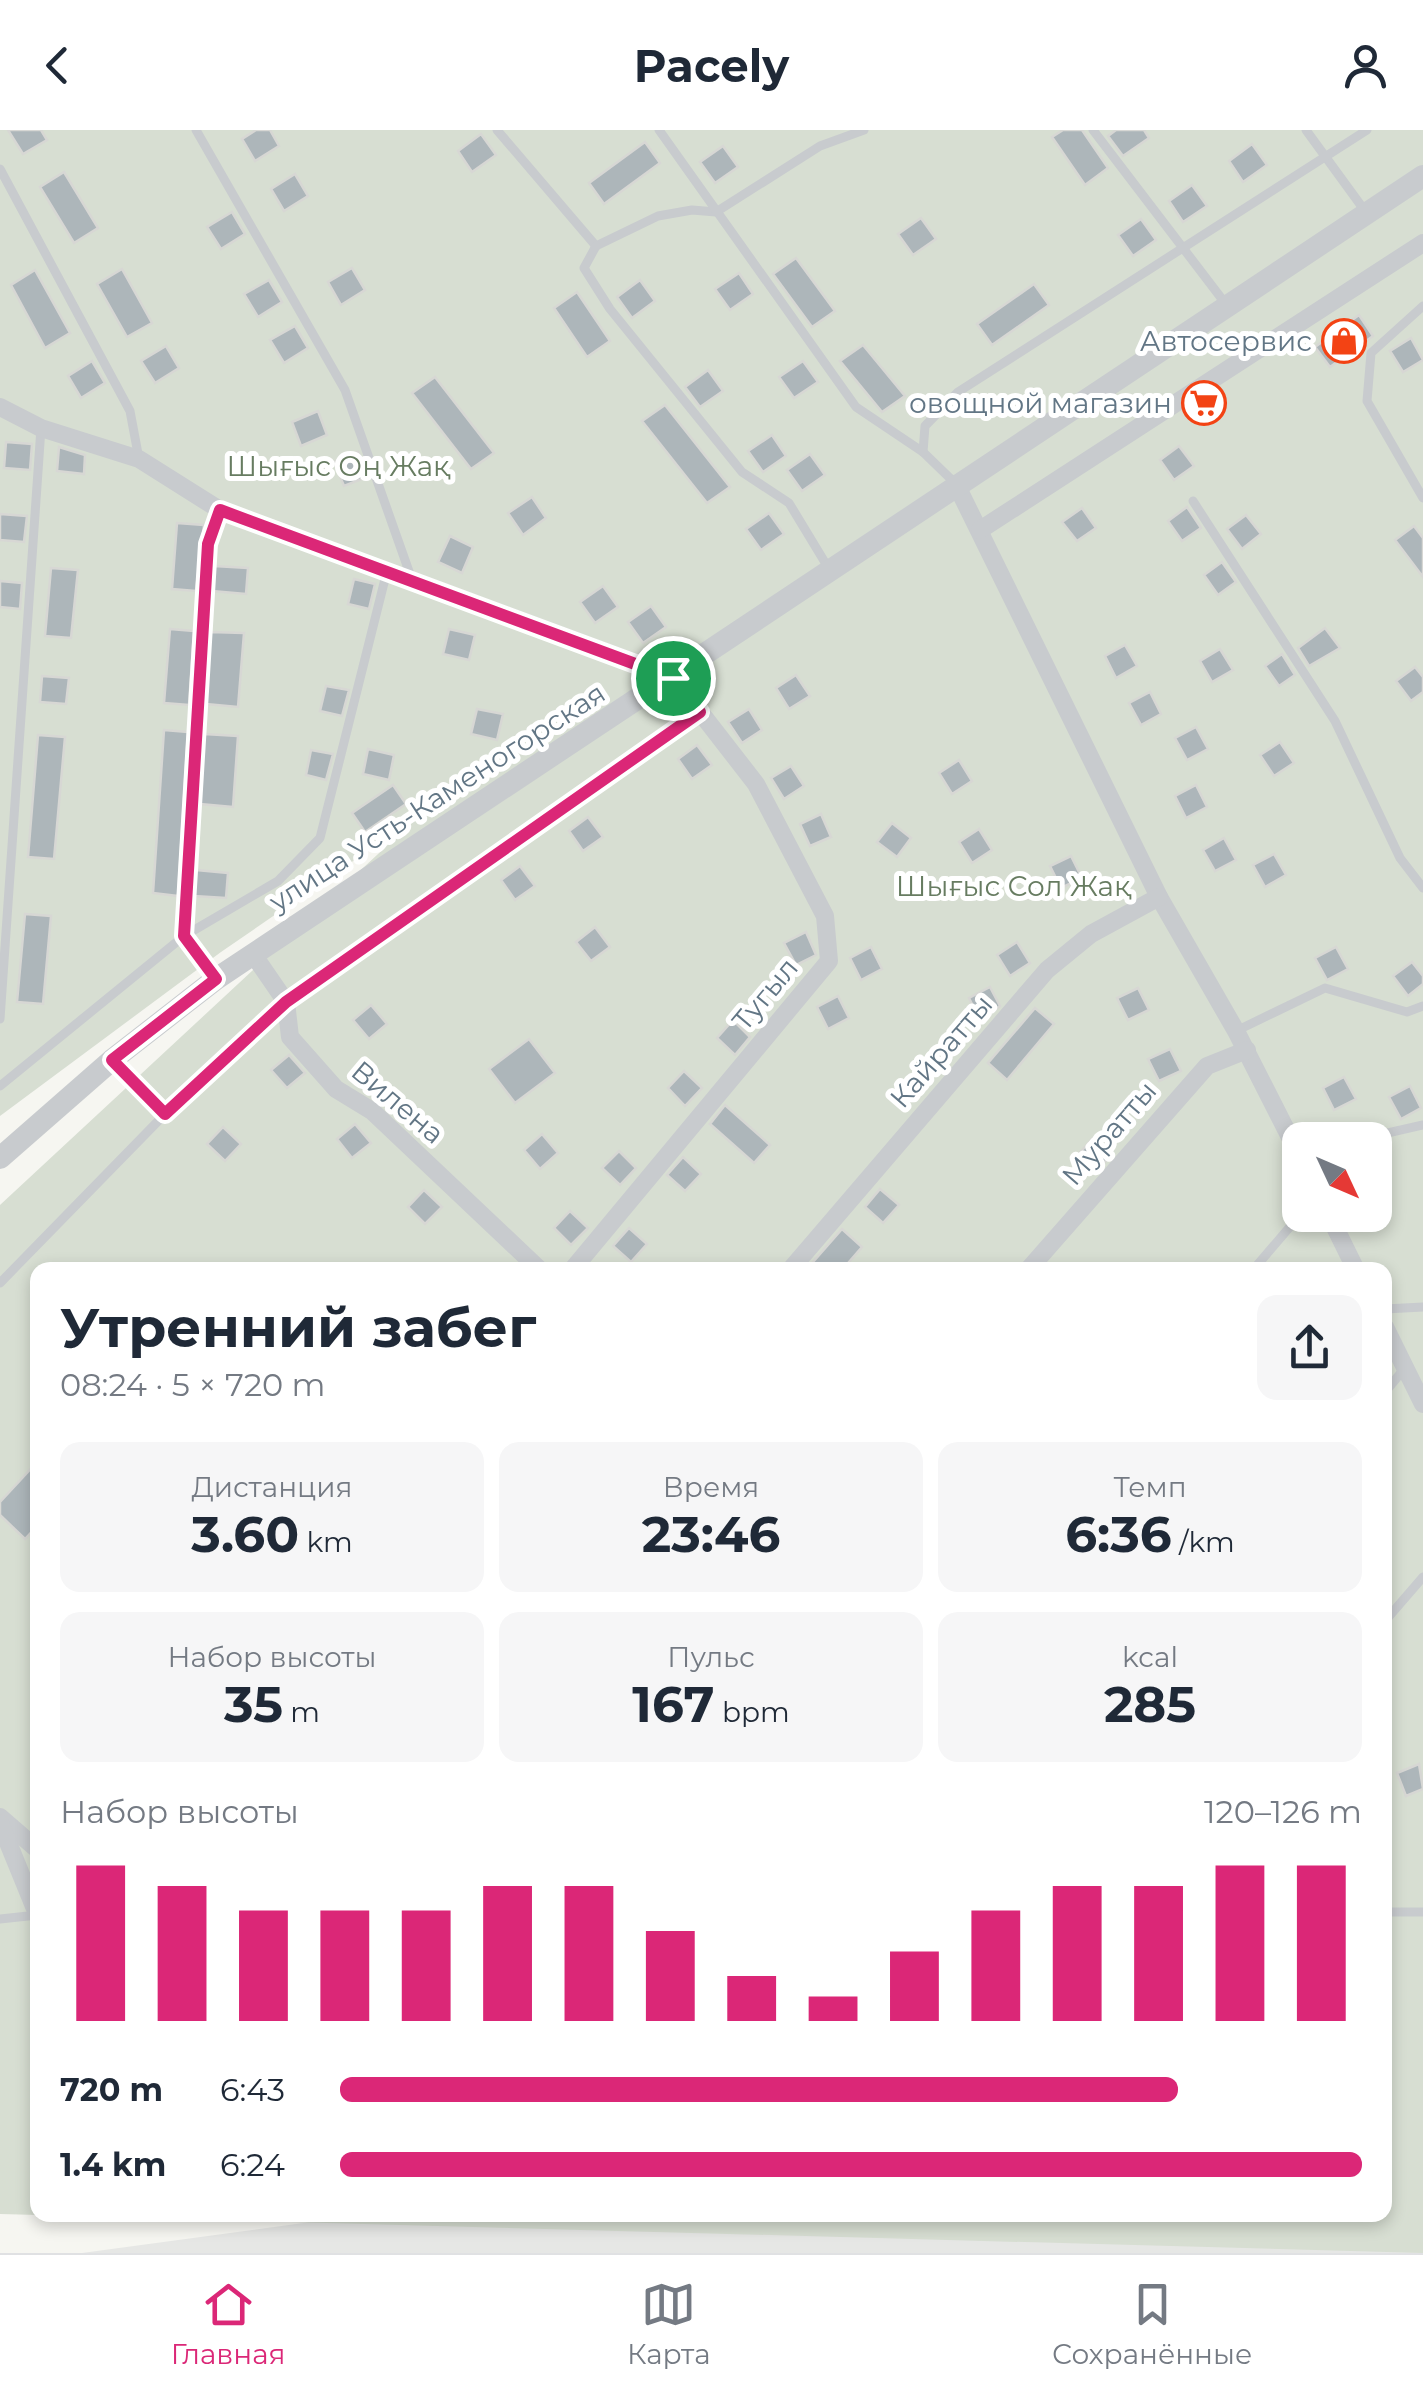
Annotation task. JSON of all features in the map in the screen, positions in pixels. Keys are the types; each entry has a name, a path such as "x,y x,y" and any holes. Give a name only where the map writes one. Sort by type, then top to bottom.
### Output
{"street":[{"name":"улица Усть-Каменогорская","path":"0,1158 112,1060 216,979 1423,176"},
{"path":"980,530 1423,243"},
{"path":"0,407 41,428 139,459 220,510 386,575 411,577 673,678"},
{"path":"956,484 1159,898 1247,1050 1283,1122"},
{"name":"Тугыл","path":"579,1262 829,961 826,916 756,784 673,678"},
{"name":"Кайратты","path":"797,1262 1047,970 1091,934 1159,898"},
{"name":"Вилена","path":"254,954 286,1002 290,1037 336,1089 372,1111 532,1262"},
{"name":"Муратты","path":"1035,1262 1207,1066 1247,1050"},
{"path":"1337,1232 1352,1262"},
{"path":"1392,1341 1423,1404"},
{"path":"0,1820 30,1844"},
{"path":"0,1820 30,1897"}],"lane":[{"path":"196,130 344,390 411,577"},
{"path":"498,130 596,246"},
{"path":"659,130 856,407 923,452 956,484"},
{"path":"830,571 789,503 742,472 610,309 584,268 596,246 658,216 692,210 716,212 820,146 864,130"},
{"path":"1092,130 1227,305"},
{"path":"1306,130 1367,213"},
{"path":"923,452 925,426 958,392 1366,130"},
{"path":"0,169 130,411 139,459"},
{"path":"1423,306 1371,353 1366,401 1423,498"},
{"path":"0,1019 41,428"},
{"path":"1193,502 1335,721 1400,858 1423,888"},
{"path":"216,979 184,936 208,544 220,510"},
{"path":"0,1086 184,936 278,881 320,838 386,575"},
{"path":"0,1283 165,1114 286,1002 700,712"},
{"path":"1236,1031 1325,988 1406,1012 1423,1006"},
{"path":"112,1060 165,1114"},
{"path":"1392,1132 1423,1124"},
{"path":"1260,1262 1285,1232"},
{"path":"1392,1309 1423,1307"},
{"path":"1392,1384 1406,1368"},
{"path":"1392,1613 1423,1577"},
{"path":"1392,1912 1423,1912"},
{"path":"0,1919 30,1916"}],"shaded area":[{"path":"310,2222 1392,2222 1423,2253 82,2253"}],"green space":[{"path":"0,130 1423,130 1423,2253 292,2222 1392,2222 1392,1262 30,1262 30,2215 0,2214 0,1205 420,815 221,952 0,1116"}],"building":[{"path":"8,130 41,130 47,140 23,154"},
{"path":"256,130 270,130 279,146 255,161 242,139"},
{"path":"1063,130 1082,130 1108,168 1085,185 1052,137"},
{"path":"1116,130 1144,130 1149,138 1123,156 1108,136"},
{"path":"481,134 496,155 472,172 458,151"},
{"path":"645,142 660,163 604,204 589,183"},
{"path":"1252,144 1267,165 1243,182 1229,161"},
{"path":"723,146 738,167 715,183 700,162"},
{"path":"64,172 98,228 74,243 40,187"},
{"path":"295,174 308,196 284,211 271,189"},
{"path":"1192,185 1207,206 1183,222 1169,201"},
{"path":"232,212 245,234 221,249 207,227"},
{"path":"921,218 936,239 913,255 898,234"},
{"path":"1141,219 1156,240 1133,256 1118,235"},
{"path":"796,258 835,311 812,327 773,274"},
{"path":"352,268 365,290 341,305 328,282"},
{"path":"122,269 152,323 127,337 97,284"},
{"path":"35,270 70,333 45,348 11,285"},
{"path":"739,273 753,294 730,310 715,289"},
{"path":"269,280 282,302 258,317 244,294"},
{"path":"640,280 655,301 632,318 617,297"},
{"path":"1034,284 1049,305 992,345 977,324"},
{"path":"577,292 610,341 587,357 554,308"},
{"name":"Автосервис","path":"1359,315 1373,336 1330,367 1315,347"},
{"path":"295,326 308,348 284,363 270,340"},
{"path":"1411,338 1423,360 1403,372 1390,351"},
{"path":"863,345 905,396 882,412 840,361"},
{"path":"166,346 179,368 155,383 141,361"},
{"path":"92,361 105,383 81,398 68,376"},
{"path":"803,361 818,382 794,398 779,377"},
{"path":"708,370 723,391 700,407 685,387"},
{"path":"435,377 494,453 471,469 412,393"},
{"path":"665,405 730,487 707,503 642,421"},
{"path":"318,411 327,435 301,446 292,422"},
{"path":"772,435 786,456 763,472 748,451"},
{"path":"6,442 32,444 30,470 4,468"},
{"path":"1179,446 1194,466 1174,480 1160,460"},
{"path":"59,447 85,455 84,474 57,471"},
{"path":"358,452 367,477 344,486 334,462"},
{"path":"810,454 825,475 802,491 787,470"},
{"path":"532,497 546,518 523,535 508,513"},
{"path":"1187,507 1201,528 1182,541 1168,521"},
{"path":"1082,508 1096,528 1077,541 1062,522"},
{"path":"769,513 784,534 761,550 746,529"},
{"path":"0,514 27,516 24,542 0,540"},
{"path":"1246,515 1261,534 1242,549 1227,529"},
{"path":"177,523 204,525 196,591 172,589"},
{"path":"1414,526 1423,538 1423,577 1395,540"},
{"path":"450,536 473,547 462,573 438,562"},
{"path":"1222,562 1236,582 1218,595 1204,575"},
{"path":"214,566 248,568 246,594 212,591"},
{"path":"51,568 78,570 71,638 45,636"},
{"path":"354,579 375,584 369,609 348,604"},
{"path":"0,581 22,583 20,609 0,607"},
{"path":"603,586 618,607 595,623 580,602"},
{"path":"651,606 666,627 643,643 628,622"},
{"path":"1325,628 1340,648 1309,666 1298,648"},
{"path":"170,629 194,631 189,705 164,703"},
{"path":"449,629 475,635 469,660 443,654"},
{"path":"210,632 244,633 238,707 206,704"},
{"path":"1125,645 1137,666 1116,678 1105,656"},
{"path":"1220,649 1233,670 1212,682 1200,661"},
{"path":"1282,654 1295,675 1279,686 1265,666"},
{"path":"1415,667 1423,677 1423,692 1411,701 1396,681"},
{"path":"796,675 810,696 789,709 776,688"},
{"path":"42,676 69,678 66,704 40,702"},
{"path":"326,686 349,690 342,716 320,711"},
{"path":"1150,692 1161,714 1141,725 1129,703"},
{"path":"477,709 503,714 497,740 471,734"},
{"path":"749,709 762,730 742,743 728,722"},
{"path":"1196,727 1208,749 1187,760 1175,738"},
{"path":"164,730 188,732 178,896 153,893"},
{"path":"204,734 238,736 233,807 200,804"},
{"path":"38,735 65,737 54,859 28,857"},
{"path":"1280,742 1294,763 1274,776 1260,755"},
{"path":"697,745 712,765 692,779 678,759"},
{"path":"368,749 394,755 389,780 363,774"},
{"path":"311,750 333,754 326,780 306,775"},
{"path":"959,760 972,781 952,794 939,773"},
{"path":"791,766 804,786 784,799 771,778"},
{"path":"393,785 406,804 365,832 352,813"},
{"path":"1196,785 1207,807 1186,818 1175,796"},
{"path":"821,814 831,837 810,846 800,824"},
{"path":"588,817 603,837 583,851 569,831"},
{"path":"892,823 911,838 897,857 877,842"},
{"path":"979,829 992,850 972,863 959,842"},
{"path":"1224,838 1236,860 1215,871 1203,850"},
{"path":"1274,854 1286,875 1265,887 1253,865"},
{"path":"1071,856 1082,878 1061,888 1050,866"},
{"path":"520,866 535,886 515,900 501,880"},
{"path":"196,870 228,873 226,898 194,896"},
{"path":"25,914 51,916 43,1004 17,1002"},
{"path":"595,927 610,947 591,961 576,942"},
{"path":"806,932 816,955 796,965 784,943"},
{"path":"1017,942 1030,963 1010,976 997,955"},
{"path":"871,947 882,969 861,980 850,958"},
{"path":"1336,947 1348,969 1327,980 1315,958"},
{"path":"1412,962 1423,976 1423,984 1408,996 1393,976"},
{"path":"990,987 1000,1006 980,1020 969,998"},
{"path":"1138,988 1149,1010 1128,1020 1117,998"},
{"path":"838,996 849,1018 828,1029 817,1007"},
{"path":"371,1005 387,1024 369,1039 353,1020"},
{"path":"1035,1008 1054,1024 1007,1080 988,1063"},
{"path":"733,1020 750,1037 735,1055 717,1038"},
{"path":"529,1039 555,1073 515,1103 489,1069"},
{"path":"1170,1049 1181,1071 1159,1081 1148,1059"},
{"path":"289,1055 305,1073 287,1088 271,1070"},
{"path":"684,1071 702,1088 685,1106 668,1088"},
{"path":"1344,1077 1356,1099 1334,1110 1323,1088"},
{"path":"1410,1086 1421,1108 1401,1119 1389,1097"},
{"path":"725,1105 770,1145 754,1163 710,1124"},
{"path":"355,1124 371,1143 352,1158 337,1139"},
{"path":"223,1127 241,1144 225,1161 207,1144"},
{"path":"542,1134 558,1153 540,1169 524,1150"},
{"path":"1092,1139 1110,1156 1095,1173 1076,1157"},
{"path":"619,1151 636,1168 620,1185 602,1168"},
{"path":"683,1157 701,1174 685,1191 667,1175"},
{"path":"880,1189 899,1205 883,1223 865,1207"},
{"path":"424,1190 442,1207 425,1224 408,1207"},
{"path":"570,1211 588,1228 571,1245 554,1228"},
{"path":"629,1228 647,1244 631,1262 613,1246"},
{"path":"842,1229 862,1247 849,1262 813,1262"},
{"path":"30,1470 30,1534 25,1539 0,1515 0,1502"},
{"path":"1419,1764 1423,1789 1406,1796 1397,1773"}],"place":[{"name":"Автосервис","path":"1344,341"},
{"name":"овощной магазин","path":"1204,403"}],"route":[{"path":"220,510 386,575 411,577 673,678 700,712 286,1002 165,1114 112,1060 216,979 184,936 208,544 220,510"}],"park label":[{"name":"Шығыс Оң Жақ","path":"338,466"},
{"name":"Шығыс Сол Жақ","path":"1013,886"}]}
